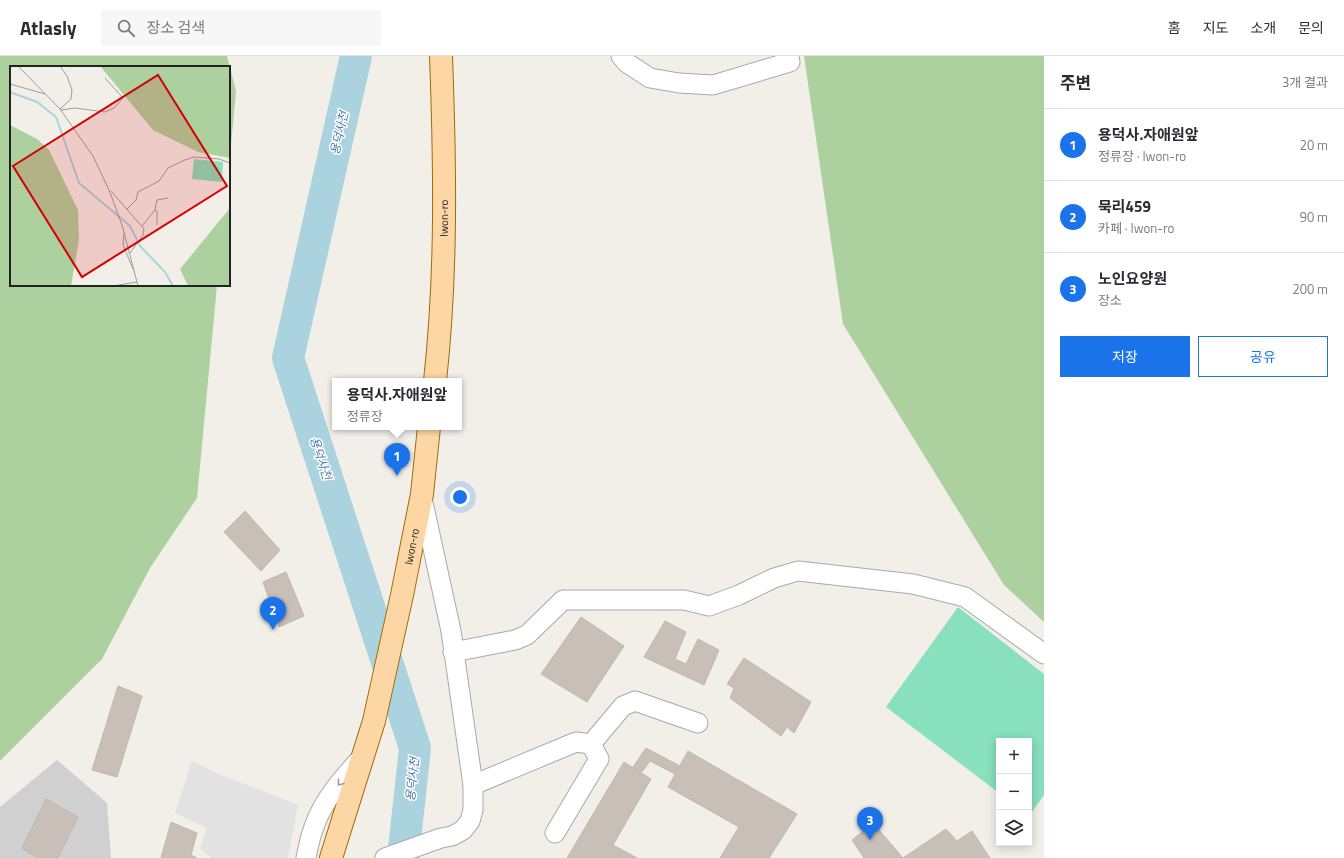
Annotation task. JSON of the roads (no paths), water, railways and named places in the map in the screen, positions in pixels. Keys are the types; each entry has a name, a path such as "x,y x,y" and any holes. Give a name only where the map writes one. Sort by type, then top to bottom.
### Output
{"main road":[{"name":"Iwon-ro","path":"435,378 443,267 445,199 441,56"},
{"name":"Iwon-ro","path":"365,753 374,721 402,595 422,494 429,430"},
{"path":"332,858 365,753"}],"street":[{"path":"621,56 627,63 650,78 678,83 713,86 790,62 789,56"},
{"path":"389,856 441,838 452,836 463,830 470,822 473,810 473,785 451,631 422,494"},
{"path":"453,652 515,640 527,635 563,600 684,600 709,606 739,595 774,578 798,571 913,584 965,597 1044,654"},
{"path":"591,744 624,706 634,701 698,724"},
{"path":"473,785 576,742 591,744"},
{"path":"555,834 599,759 591,744"},
{"path":"306,858 314,827 323,808 338,784 365,753"}],"waterway":[{"name":"용덕사천","path":"356,56 288,358 415,748 403,858"}],"place":[{"name":"용덕사.자애원앞","path":"397,476"},
{"name":"묵리459","path":"273,630"},
{"name":"노인요양원","path":"870,840"}]}
